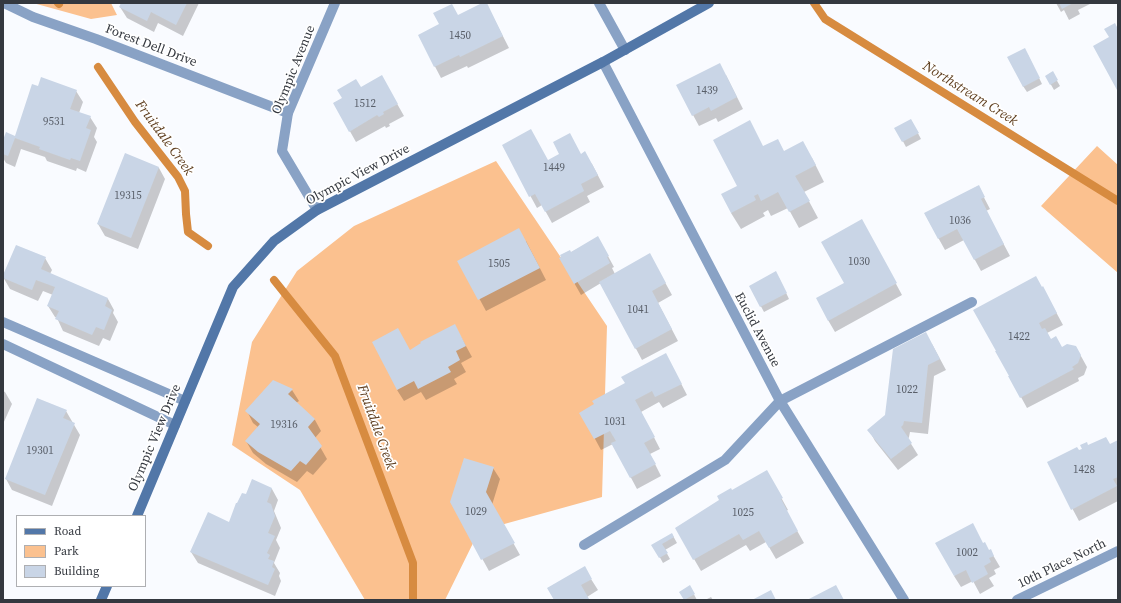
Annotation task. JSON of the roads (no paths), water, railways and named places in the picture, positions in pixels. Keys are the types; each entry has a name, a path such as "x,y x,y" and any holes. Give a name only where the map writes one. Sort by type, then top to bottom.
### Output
{"main road":[{"name":"Olympic View Drive","path":"137,515 233,287 274,241 317,210 603,62 709,3"},
{"path":"101,600 107,587"}],"street":[{"name":"Forest Dell Drive","path":"4,3 33,17 96,39 288,113"},
{"name":"Olympic Avenue","path":"317,210 282,151 288,113 335,3"},
{"path":"599,3 625,50"},
{"name":"Euclid Avenue","path":"603,62 780,401 904,600"},
{"path":"584,546 725,460 780,401 972,302"},
{"path":"3,322 185,401"},
{"path":"3,344 175,425"},
{"name":"10th Place North","path":"1017,600 1118,551"}],"waterway":[{"name":"Northstream Creek","path":"814,3 825,19 1118,201"},
{"name":"Fruitdale Creek","path":"98,67 135,122 178,177 185,191 188,232 208,246"},
{"name":"Fruitdale Creek","path":"274,280 335,356 413,563 413,600"}]}
